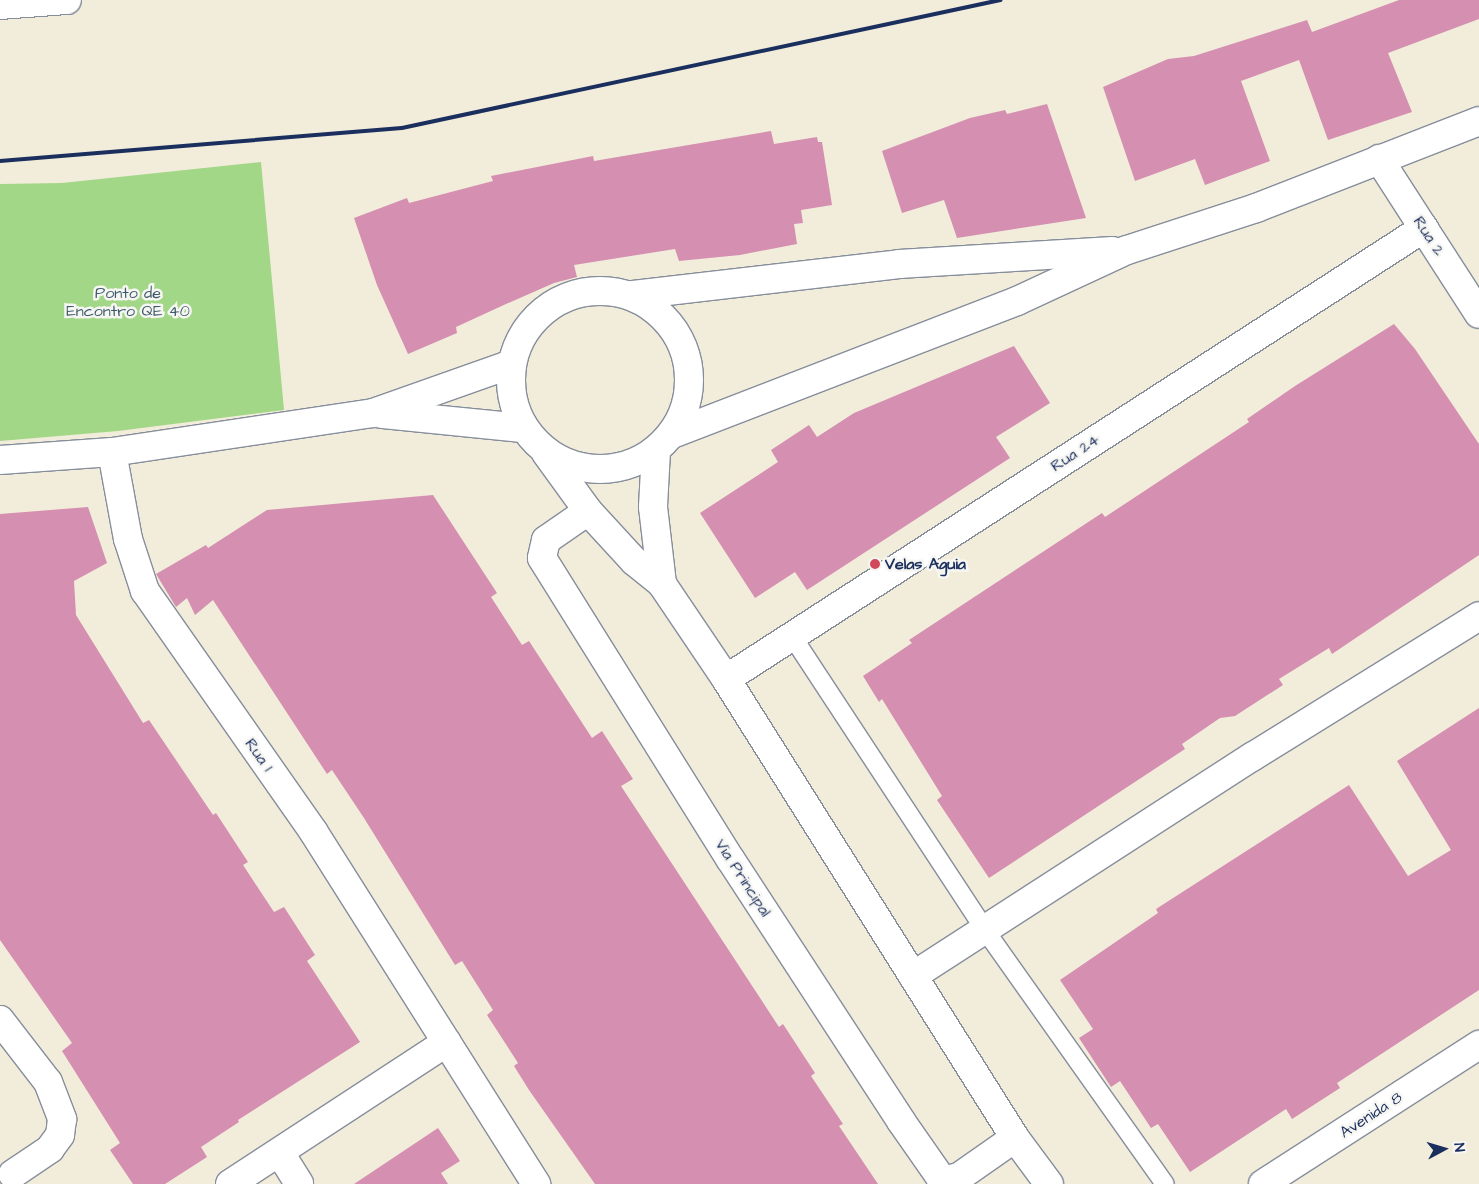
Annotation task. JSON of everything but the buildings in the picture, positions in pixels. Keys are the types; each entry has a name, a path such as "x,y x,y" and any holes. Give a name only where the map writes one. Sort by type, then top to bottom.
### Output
{"street":[{"path":"0,5 67,0"},
{"path":"546,453 575,468 608,470 640,461 666,442 1017,301 1127,250 1256,208 1479,121"},
{"name":"Rua 2","path":"1379,159 1479,314"},
{"name":"Rua 24","path":"726,679 1424,228"},
{"path":"1049,1184 1015,1138 726,679 662,584 634,560 588,511 546,453 523,428 512,397 511,364 523,333 546,308 575,293 608,290 633,295 899,264 1127,250"},
{"path":"633,295 666,320 684,348 690,380 684,413 666,442 653,507 662,584"},
{"path":"0,460 112,452 374,413 511,364"},
{"path":"374,413 523,428"},
{"name":"Rua 1","path":"112,452 128,539 145,591 313,831 536,1184"},
{"name":"Via Principal","path":"588,511 546,540 542,558 731,860 901,1121 940,1177 946,1180 959,1177 1015,1138"},
{"path":"913,976 1252,757 1479,616"},
{"path":"0,1020 48,1082 62,1119 60,1135 50,1149 10,1170"},
{"path":"230,1184 447,1042"},
{"name":"Avenida 8","path":"1263,1184 1479,1045"},
{"path":"280,1153 299,1184"}],"lane":[{"path":"792,636 985,930 1165,1184"}],"green space":[{"name":"Ponto de Encontro QE 40","path":"261,162 284,410 118,431 0,441 0,184 62,183"}],"railway":[{"path":"0,161 402,128 1000,0"}],"place":[{"name":"Velas Aguia","path":"875,564"}]}
